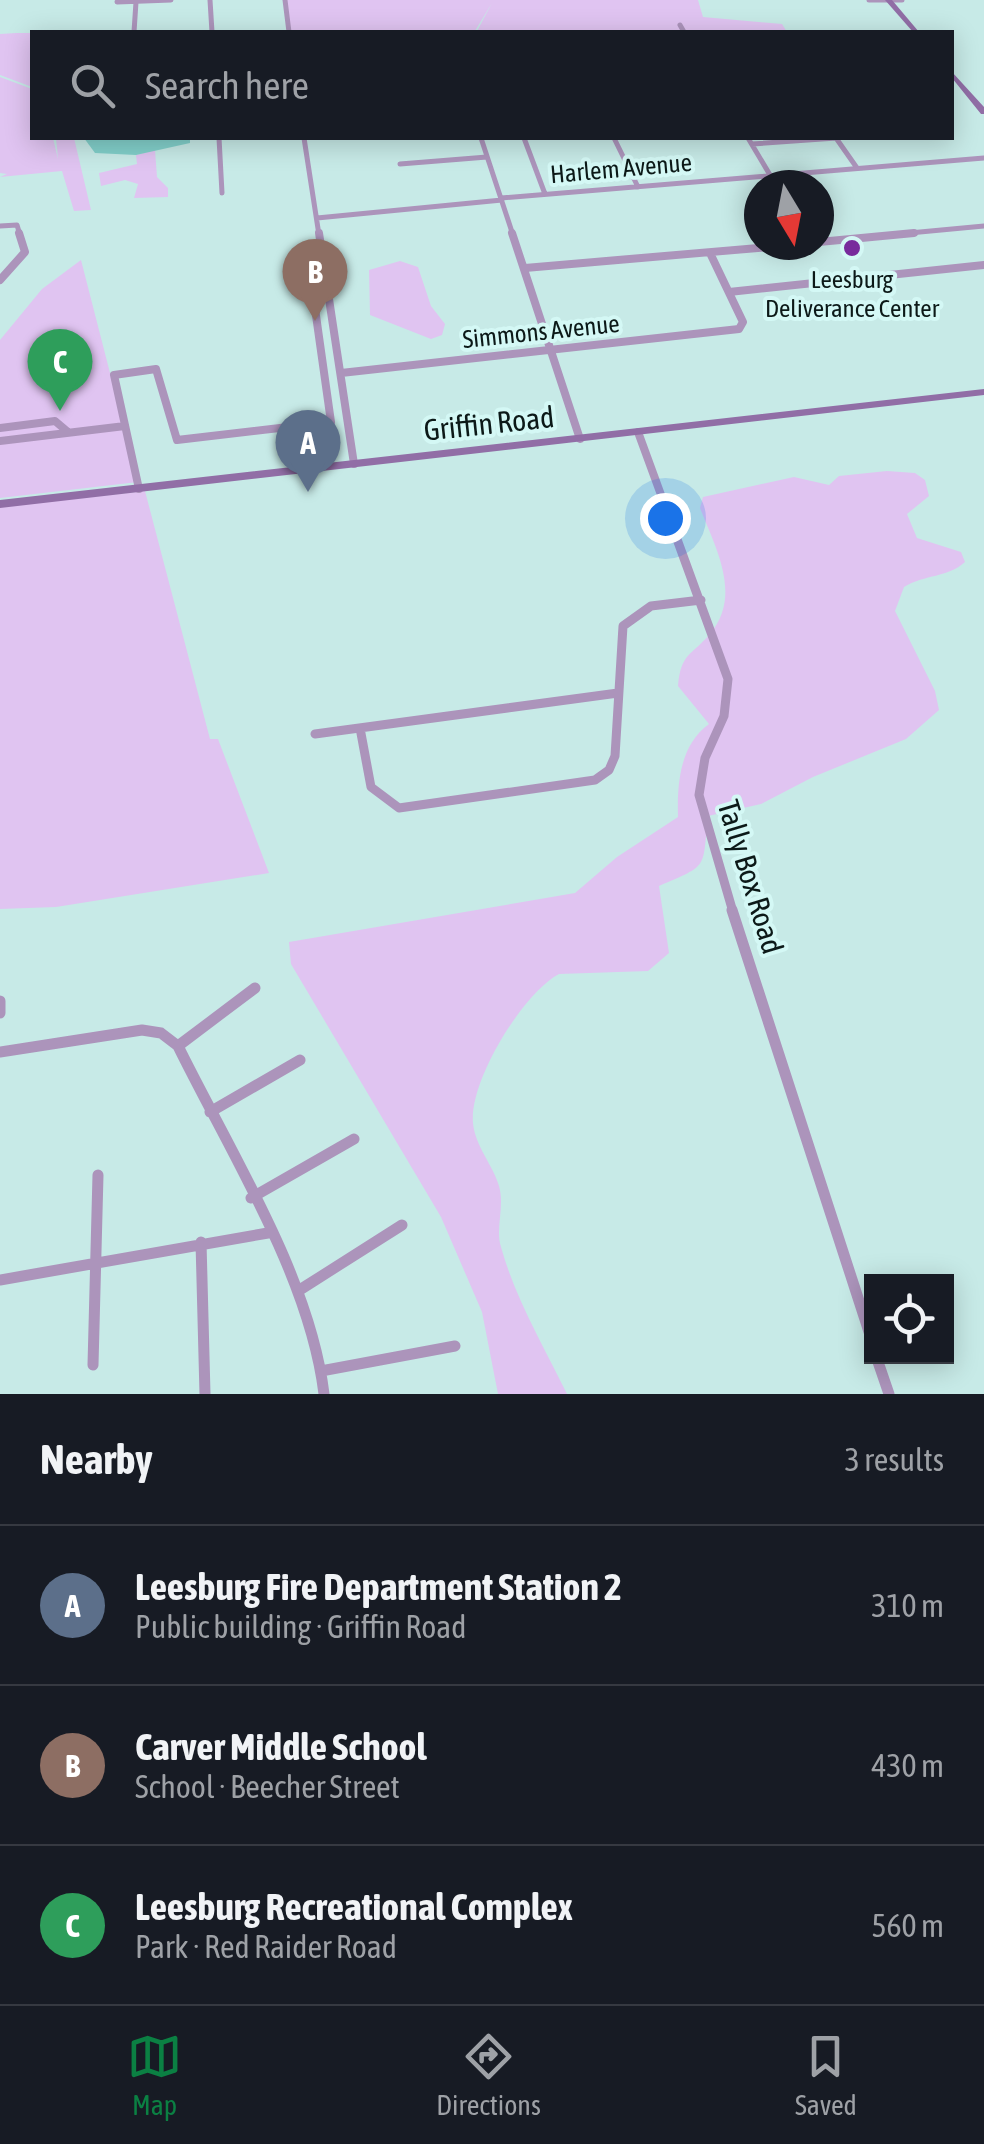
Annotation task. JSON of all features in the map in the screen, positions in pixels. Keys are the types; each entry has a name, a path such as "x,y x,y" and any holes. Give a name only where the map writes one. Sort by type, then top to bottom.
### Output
{"street":[{"path":"117,2 171,0"},
{"path":"210,0 212,30"},
{"path":"285,0 289,30"},
{"path":"869,0 902,0"},
{"path":"888,0 914,30"},
{"path":"134,30 136,2"},
{"path":"680,25 683,30"},
{"path":"954,76 984,112"},
{"path":"219,140 222,193"},
{"path":"304,140 354,464"},
{"path":"482,140 580,438"},
{"path":"525,140 545,194"},
{"path":"615,140 638,187"},
{"path":"767,170 750,141 779,140"},
{"path":"837,140 857,168"},
{"path":"400,164 487,157"},
{"name":"Harlem Avenue","path":"834,170 984,158"},
{"name":"Harlem Avenue","path":"316,218 744,178"},
{"path":"0,226 17,225 25,252 0,280"},
{"path":"834,241 984,226"},
{"path":"525,268 744,250"},
{"path":"710,253 729,292 984,266"},
{"path":"139,488 114,375 156,369 177,440 331,422 311,280"},
{"name":"Simmons Avenue","path":"341,374 736,330 743,324 729,292"},
{"name":"Griffin Road","path":"0,504 984,392"},
{"path":"0,428 55,421 68,433"},
{"path":"0,441 125,426"},
{"name":"Tally Box Road","path":"638,432 724,665 729,694 720,724 700,764 698,797 864,1316"},
{"path":"360,728 367,778 376,795 399,808 560,788 603,776 615,756 619,638 628,616 649,607 701,600"},
{"path":"315,734 618,694"},
{"path":"178,1046 255,988"},
{"path":"0,1001 0,1013"},
{"path":"0,1052 142,1030 161,1034 178,1046 298,1291 324,1394"},
{"path":"210,1112 300,1060"},
{"path":"252,1198 354,1139"},
{"path":"93,1365 98,1175"},
{"path":"298,1291 402,1225"},
{"path":"0,1280 268,1233"},
{"path":"200,1242 204,1394"},
{"path":"321,1371 455,1346"},
{"path":"879,1364 888,1394"}],"shaded area":[{"path":"286,0 698,0 703,17 782,24 786,30 478,30 492,3 476,30 291,30"},
{"path":"30,32 30,86 0,75 0,34"},
{"path":"0,77 30,88 30,140 53,140 58,159 56,140 74,140 91,210 74,211 62,171 0,177 7,174 0,173"},
{"path":"155,150 157,177 168,188 168,197 134,198 138,184 125,180 101,186 99,173 137,164 136,155"},
{"path":"81,260 138,482 0,498 0,340 42,289"},
{"path":"400,261 418,267 431,306 445,324 442,335 431,339 370,315 369,270"},
{"path":"887,471 915,473 925,480 929,496 907,514 917,538 961,552 965,562 951,571 904,587 895,611 935,691 939,710 906,739 813,777 761,804 708,816 700,863 659,886 669,953 648,971 559,974 515,1018 480,1085 474,1105 474,1131 499,1186 499,1240 507,1266 567,1394 498,1394 482,1312 441,1217 291,964 289,942 575,893 617,857 678,817 678,791 686,754 709,724 678,686 679,675 688,656 719,620 724,604 723,572 700,508 703,497 794,477 829,485 839,476"},
{"path":"145,491 210,739 218,739 269,873 56,907 0,909 0,507"}],"water":[{"path":"85,140 190,140 136,155 95,153"}],"place":[{"name":"Leesburg Deliverance Center","path":"852,248"},
{"name":"Carver Middle School","path":"315,321"},
{"name":"Leesburg Recreational Complex","path":"60,411"},
{"name":"Leesburg Fire Department Station 2","path":"308,492"}]}
